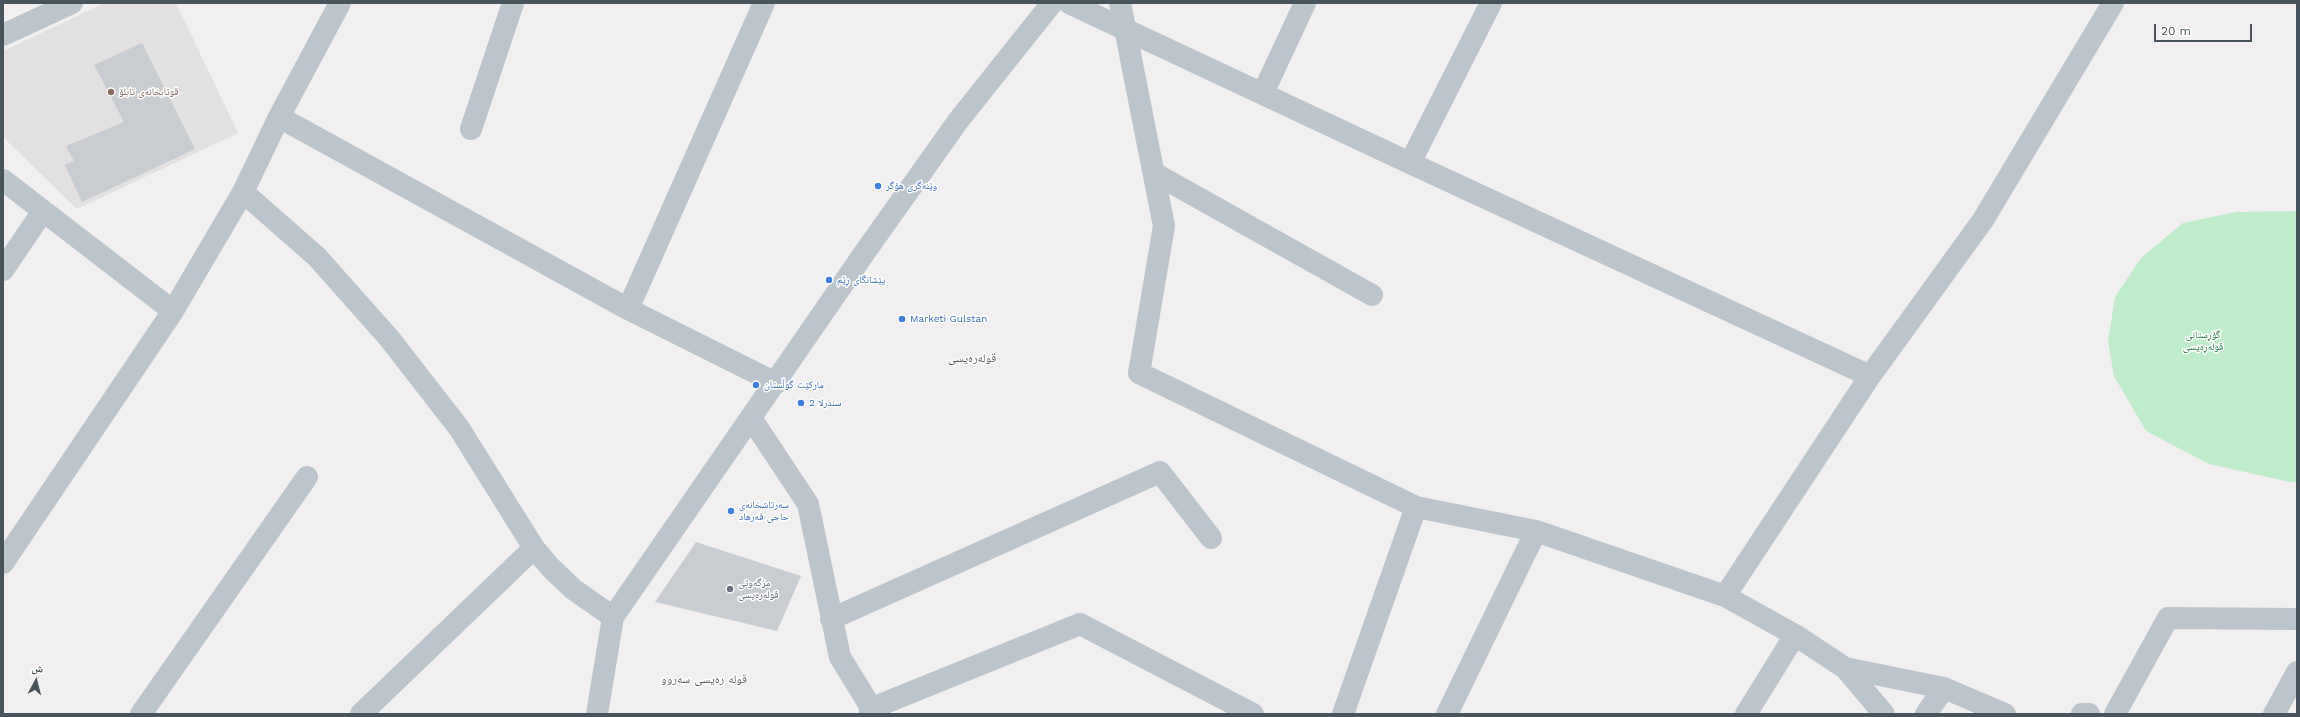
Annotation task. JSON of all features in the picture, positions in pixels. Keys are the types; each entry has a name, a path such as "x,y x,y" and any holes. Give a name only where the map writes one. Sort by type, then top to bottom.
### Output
{"street":[{"path":"3,35 72,3"},
{"path":"3,564 173,311 243,192 279,118 340,3"},
{"path":"471,129 513,3"},
{"path":"628,309 764,3"},
{"path":"597,714 613,618 865,252 958,121 1052,3"},
{"path":"1069,3 1410,164 1870,376"},
{"path":"1120,3 1164,226 1139,373 1416,507 1536,531 1725,596 1795,635 1845,668 1884,714"},
{"path":"1262,93 1305,3"},
{"path":"1410,164 1491,3"},
{"path":"1725,596 1870,376 1983,220 2113,3"},
{"path":"279,118 628,309 776,383"},
{"path":"1154,173 1372,295"},
{"path":"3,180 173,311"},
{"path":"243,192 317,257 389,338 459,428 534,548 550,567 573,589 613,618"},
{"path":"3,270 43,210"},
{"path":"751,418 808,504 831,620 840,657 872,712 1080,624 1228,709 1253,714"},
{"path":"831,620 1160,472 1211,538"},
{"path":"140,714 307,477"},
{"path":"1343,714 1416,507"},
{"path":"1447,714 1536,531"},
{"path":"361,714 534,548"},
{"path":"2115,714 2168,618 2297,619"},
{"path":"1746,714 1795,635"},
{"path":"1845,668 1944,688 2005,714"},
{"path":"2274,714 2297,672"},
{"path":"1926,714 1944,688"},
{"path":"2082,714 2089,714"}],"shaded area":[{"name":"قوتابخانەی تابلۆ","path":"105,3 176,3 238,133 77,209 3,137 3,51"}],"green space":[{"name":"گۆڕستانی قولەڕەیسی","path":"2297,211 2297,482 2290,482 2209,464 2146,431 2114,376 2108,341 2115,297 2141,258 2183,223 2236,212"}],"building":[{"path":"142,43 195,149 82,202 65,165 74,161 66,146 124,122 94,65"},
{"name":"مزگەوتی قولەرەیسی","path":"696,542 801,576 777,631 655,602"}],"place":[{"name":"قوتابخانەی تابلۆ","path":"111,92"},
{"name":"وێنەگری هۆگر","path":"878,186"},
{"name":"پێشانگای ڕێم","path":"829,280"},
{"name":"Marketi Gulstan","path":"902,319"},
{"name":"مارکێت گوڵستان","path":"756,385"},
{"name":"سندرلا 2","path":"801,403"},
{"name":"سەرتاشخانەی حاجی فەرهاد","path":"731,511"},
{"name":"مزگەوتی قولەرەیسی","path":"730,589"}],"district":[{"name":"قولەرەیسی","path":"972,358"},
{"name":"قولە رەیسی سەروو","path":"704,679"}]}
